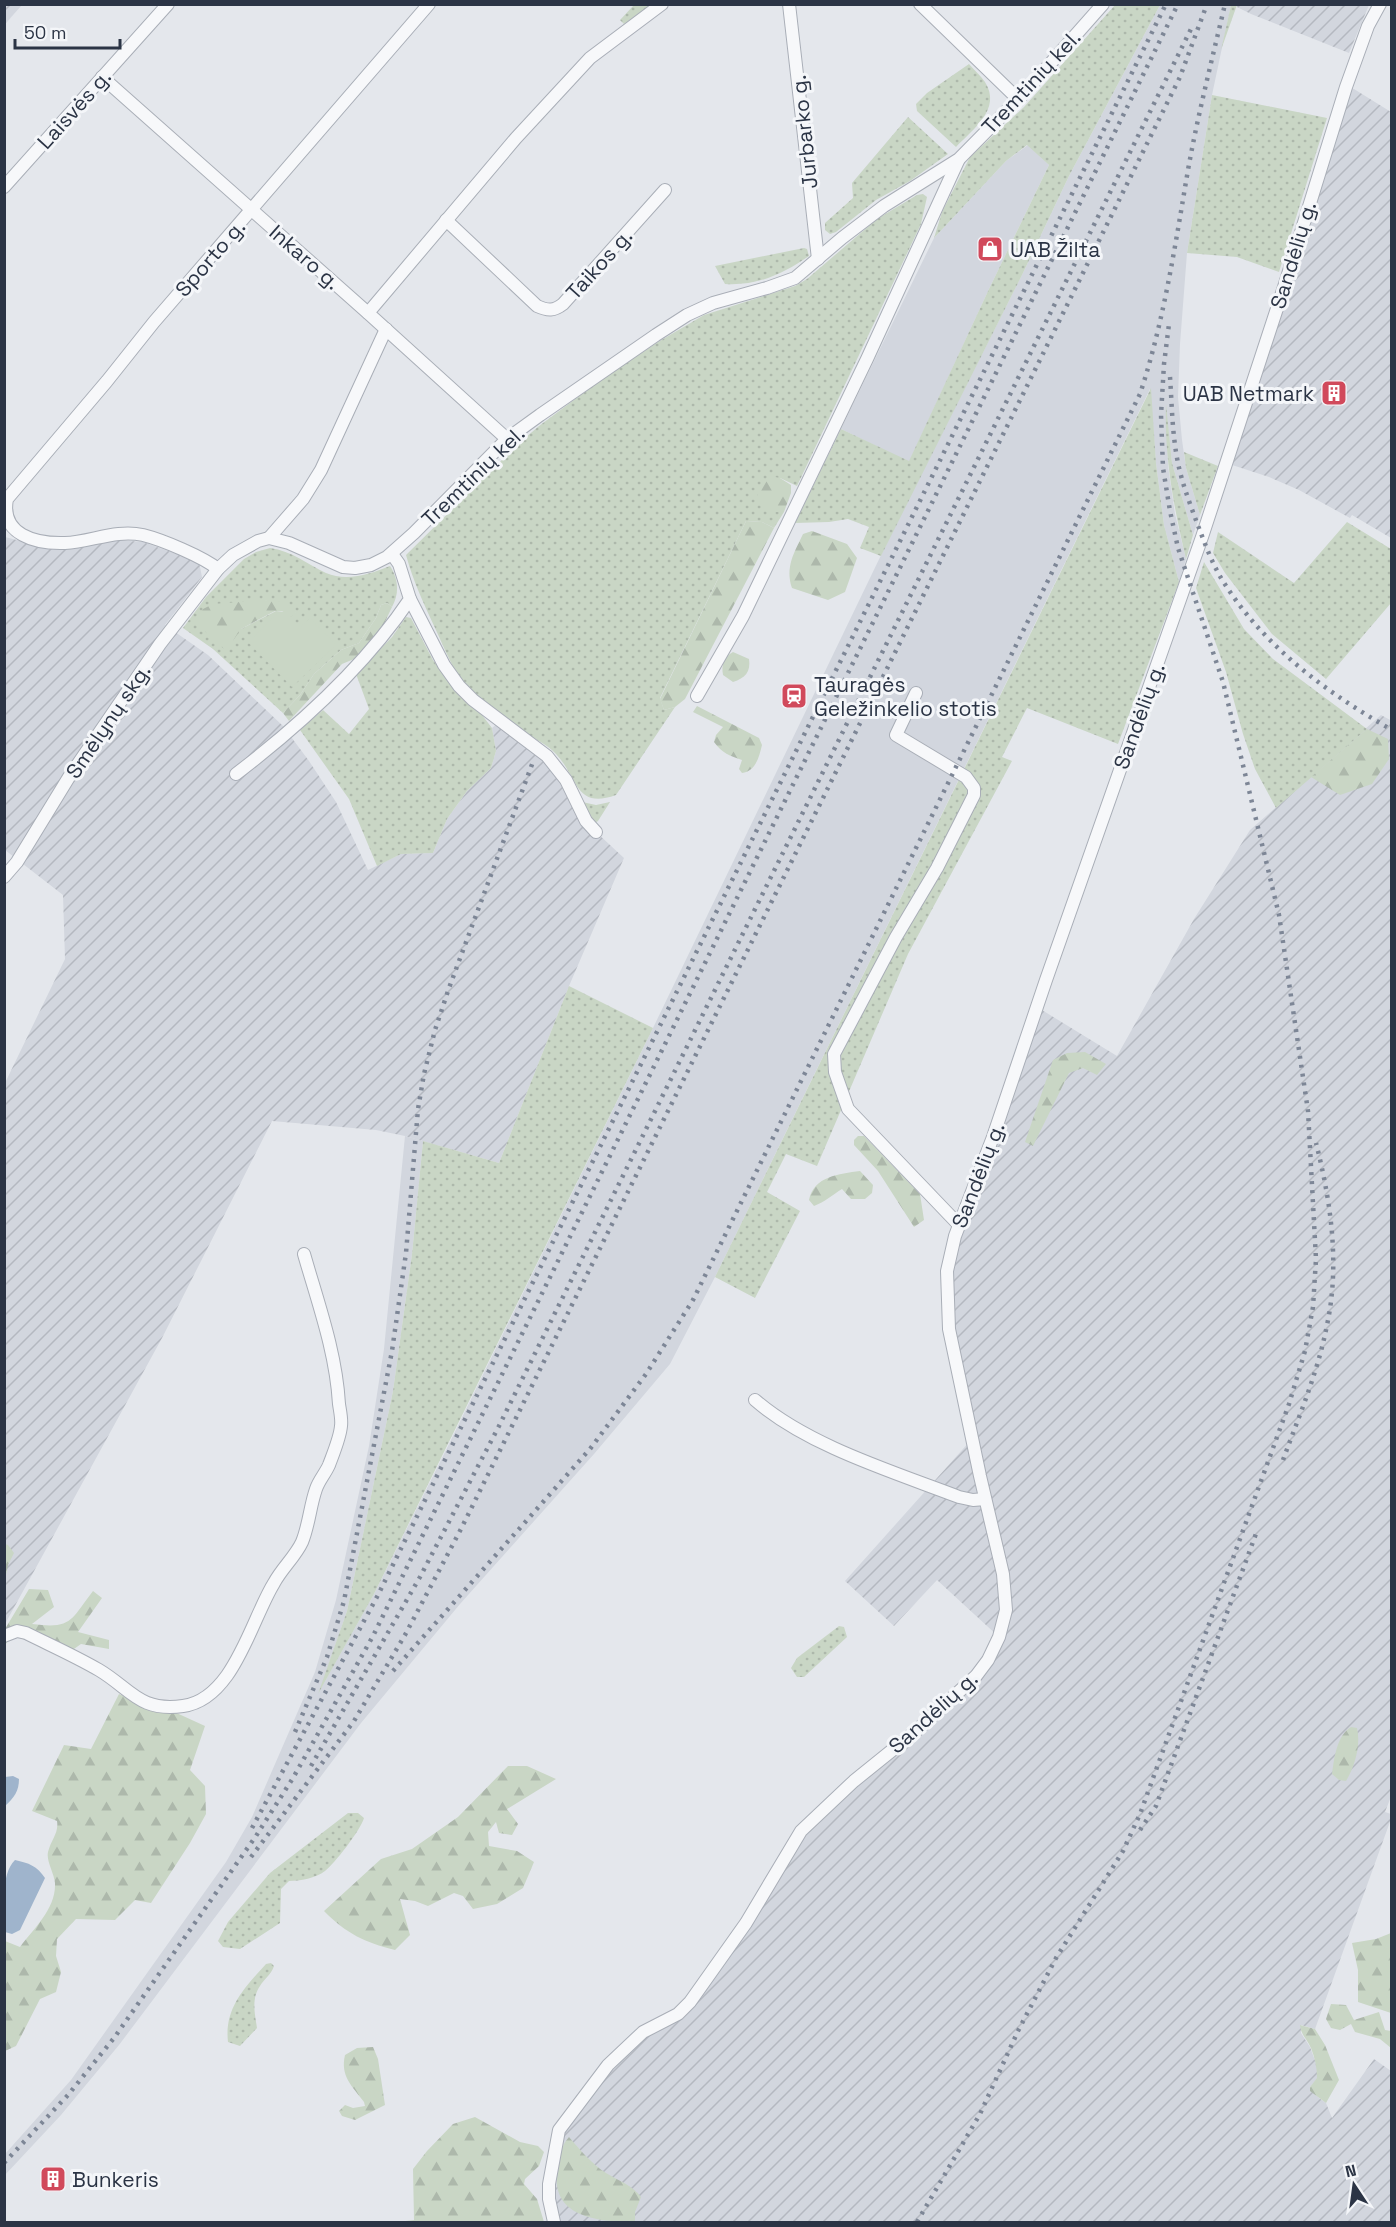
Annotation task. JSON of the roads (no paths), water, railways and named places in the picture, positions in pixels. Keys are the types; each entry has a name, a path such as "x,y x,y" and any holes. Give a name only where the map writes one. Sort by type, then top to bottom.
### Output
{"street":[{"name":"Laisvės g.","path":"4,187 168,4"},
{"name":"Sporto g.","path":"218,569 207,560 143,535 103,536 66,543 45,542 13,530 6,519 7,499 100,390 154,322 429,4"},
{"path":"368,313 516,138 590,58 662,4"},
{"name":"Jurbarko g.","path":"789,4 818,259"},
{"path":"920,4 1017,99"},
{"name":"Tremtinių kel.","path":"269,538 289,543 343,567 355,568 371,565 392,554 507,439 656,335 687,315 713,303 795,278 875,213 959,159 1103,4"},
{"name":"Sandėlių g.","path":"554,2223 549,2199 549,2184 559,2130 608,2065 643,2032 678,2014 690,2002 746,1923 801,1832 854,1781 944,1706 976,1676 988,1660 999,1637 1006,1610 1003,1574 949,1329 947,1271 958,1226 993,1137 1207,524 1346,87 1368,26 1380,4"},
{"name":"Inkaro g.","path":"102,77 507,439"},
{"name":"Tremtinių kel.","path":"698,696 743,616 867,359 959,159"},
{"path":"915,186 923,185 933,189 938,198 937,204"},
{"name":"Taikos g.","path":"446,220 532,302 546,310 555,310 563,304 665,190"},
{"path":"218,569 245,547 269,538 303,499 321,470 386,330"},
{"path":"392,554 399,564 410,598 444,665 459,686 473,700 547,756 566,780 586,821 596,832"},
{"name":"Smėlynų skg.","path":"4,877 22,855 69,777 153,653 218,569"},
{"path":"236,774 298,723 367,654 389,629 410,598"},
{"path":"916,693 896,735 966,777 974,788 974,795 937,868 896,937 834,1054 835,1072 848,1108 958,1226"},
{"path":"5,1635 16,1631 26,1633 101,1671 134,1697 150,1704 184,1706 199,1701 221,1682 249,1637 260,1608 275,1581 302,1541 316,1489 328,1466 341,1427 339,1393 333,1356 304,1254"},
{"path":"755,1400 767,1411 795,1428 857,1459 959,1497 973,1500 985,1499"}],"water":[{"path":"13,1776 19,1779 17,1791 5,1806 5,1777"},
{"path":"15,1860 32,1866 45,1878 20,1930 12,1934 5,1932 4,1893 7,1874"}],"railway":[{"path":"252,1828 378,1595 1166,4"},
{"path":"4,2163 68,2095 114,2038 256,1836 293,1778 373,1636 1178,4"},
{"path":"251,1857 354,1721 405,1635 461,1529 1180,77 1207,4"},
{"path":"393,1671 590,1449 646,1374 693,1300 1140,394 1162,311 1192,149 1225,4"},
{"path":"311,1766 420,1577 499,1426 1191,29"},
{"path":"917,2222 980,2114 1018,2031 1056,1958 1123,1851 1140,1814 1289,1404 1305,1351 1313,1307 1316,1259 1308,1111 1279,915 1223,682 1178,548 1163,468 1161,415 1169,324"},
{"path":"1170,377 1173,430 1180,471 1202,537 1221,578 1255,625 1296,664 1342,699 1392,730"},
{"path":"295,1732 327,1657 344,1601 392,1351 406,1253 418,1109 424,1074 449,988 534,759"},
{"path":"1283,1460 1319,1360 1331,1302 1333,1257 1330,1211 1316,1143"},
{"path":"1140,1830 1156,1806 1257,1531"}],"place":[{"name":"UAB Žilta","path":"990,249"},
{"name":"UAB Netmark","path":"1334,393"},
{"name":"Tauragės Geležinkelio stotis","path":"794,696"},
{"name":"Bunkeris","path":"53,2179"}]}
